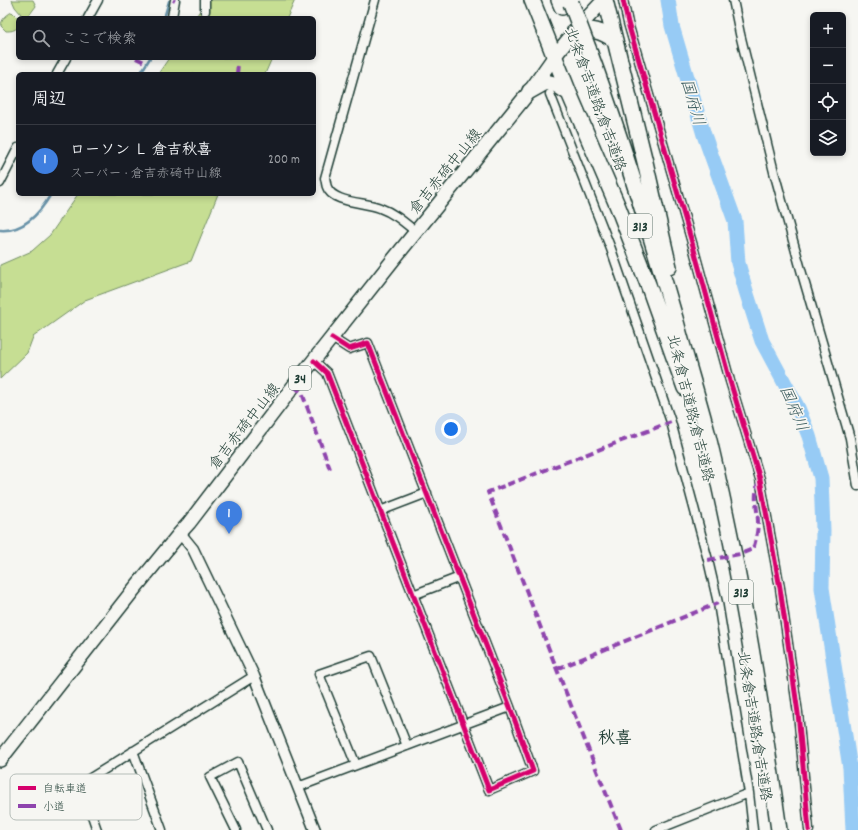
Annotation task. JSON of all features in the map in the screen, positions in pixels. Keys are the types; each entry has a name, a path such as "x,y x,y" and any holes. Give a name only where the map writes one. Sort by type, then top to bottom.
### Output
{"highway":[{"path":"532,0 554,57 621,214 649,287 690,403"},
{"path":"604,0 664,239 686,358"},
{"name":"北条倉吉道路;倉吉道路","path":"565,2 620,139 657,256 706,431 743,601 759,692 779,830"},
{"path":"575,31 587,29 603,33 615,40"},
{"name":"北条倉吉道路;倉吉道路","path":"584,50 652,265 690,403 715,508 735,603 752,693 771,830"},
{"path":"530,91 546,82 557,85 569,93"}],"main road":[{"name":"倉吉赤碕中山線","path":"0,760 189,523 332,338 530,91 554,57 575,31 604,0"}],"street":[{"path":"89,16 98,0"},
{"path":"172,16 175,0"},
{"path":"205,0 205,11"},
{"path":"376,0 326,178 327,189 338,198 380,208 402,220 416,232"},
{"path":"623,0 630,30 693,246 730,381 760,479 780,588 798,712 809,830"},
{"path":"733,0 774,172 850,438 858,486"},
{"path":"58,72 65,60"},
{"path":"550,94 611,249 671,422 718,603 749,793 753,830"},
{"path":"0,183 16,152"},
{"path":"314,361 328,373 489,790 533,771 460,577 368,343 349,349 332,338"},
{"path":"380,511 427,493"},
{"path":"180,533 193,549 254,676 315,830"},
{"path":"413,594 460,577"},
{"path":"356,765 319,674 371,656 407,746"},
{"path":"97,774 254,676"},
{"path":"298,787 510,707"},
{"path":"133,751 141,774"},
{"path":"236,830 210,777 238,762 267,830"},
{"path":"142,776 162,830"},
{"path":"656,830 749,793"},
{"path":"94,820 97,830"}],"green space":[{"path":"12,0 33,0 36,6 28,16 18,16 21,14 15,7"},
{"path":"207,0 295,0 288,16 196,16"},
{"path":"12,12 16,16 16,28 6,31 1,26 2,22 4,18"},
{"path":"168,60 271,60 266,72 159,72"},
{"path":"77,196 217,196 191,261 85,300 33,337 27,353 0,379 0,265 32,251 50,235"}],"waterway":[{"name":"国府川","path":"668,0 672,26 704,135 735,221 738,263 762,341 798,408 809,436 821,478 823,530 822,588 850,768 853,830"},
{"path":"165,16 169,1"},
{"path":"141,72 149,60"},
{"path":"0,230 16,228 30,220 42,208 50,196"}],"marked path":[{"path":"140,60 144,62"},
{"path":"237,72 238,64"},
{"path":"294,386 302,393 330,469"},
{"path":"621,830 570,704 488,492 671,422"},
{"path":"708,560 740,554 753,549 758,528 756,496 759,481"},
{"path":"557,669 718,603"}],"cycle path":[{"path":"623,0 628,23 693,246 730,381 760,479 780,588 798,713 809,830"},
{"path":"314,361 327,373 489,790 533,771 510,707 368,343 349,349 332,338"}],"place":[{"name":"ローソン Ｌ 倉吉秋喜","path":"229,534"}],"district":[{"name":"秋喜","path":"615,737"}]}
